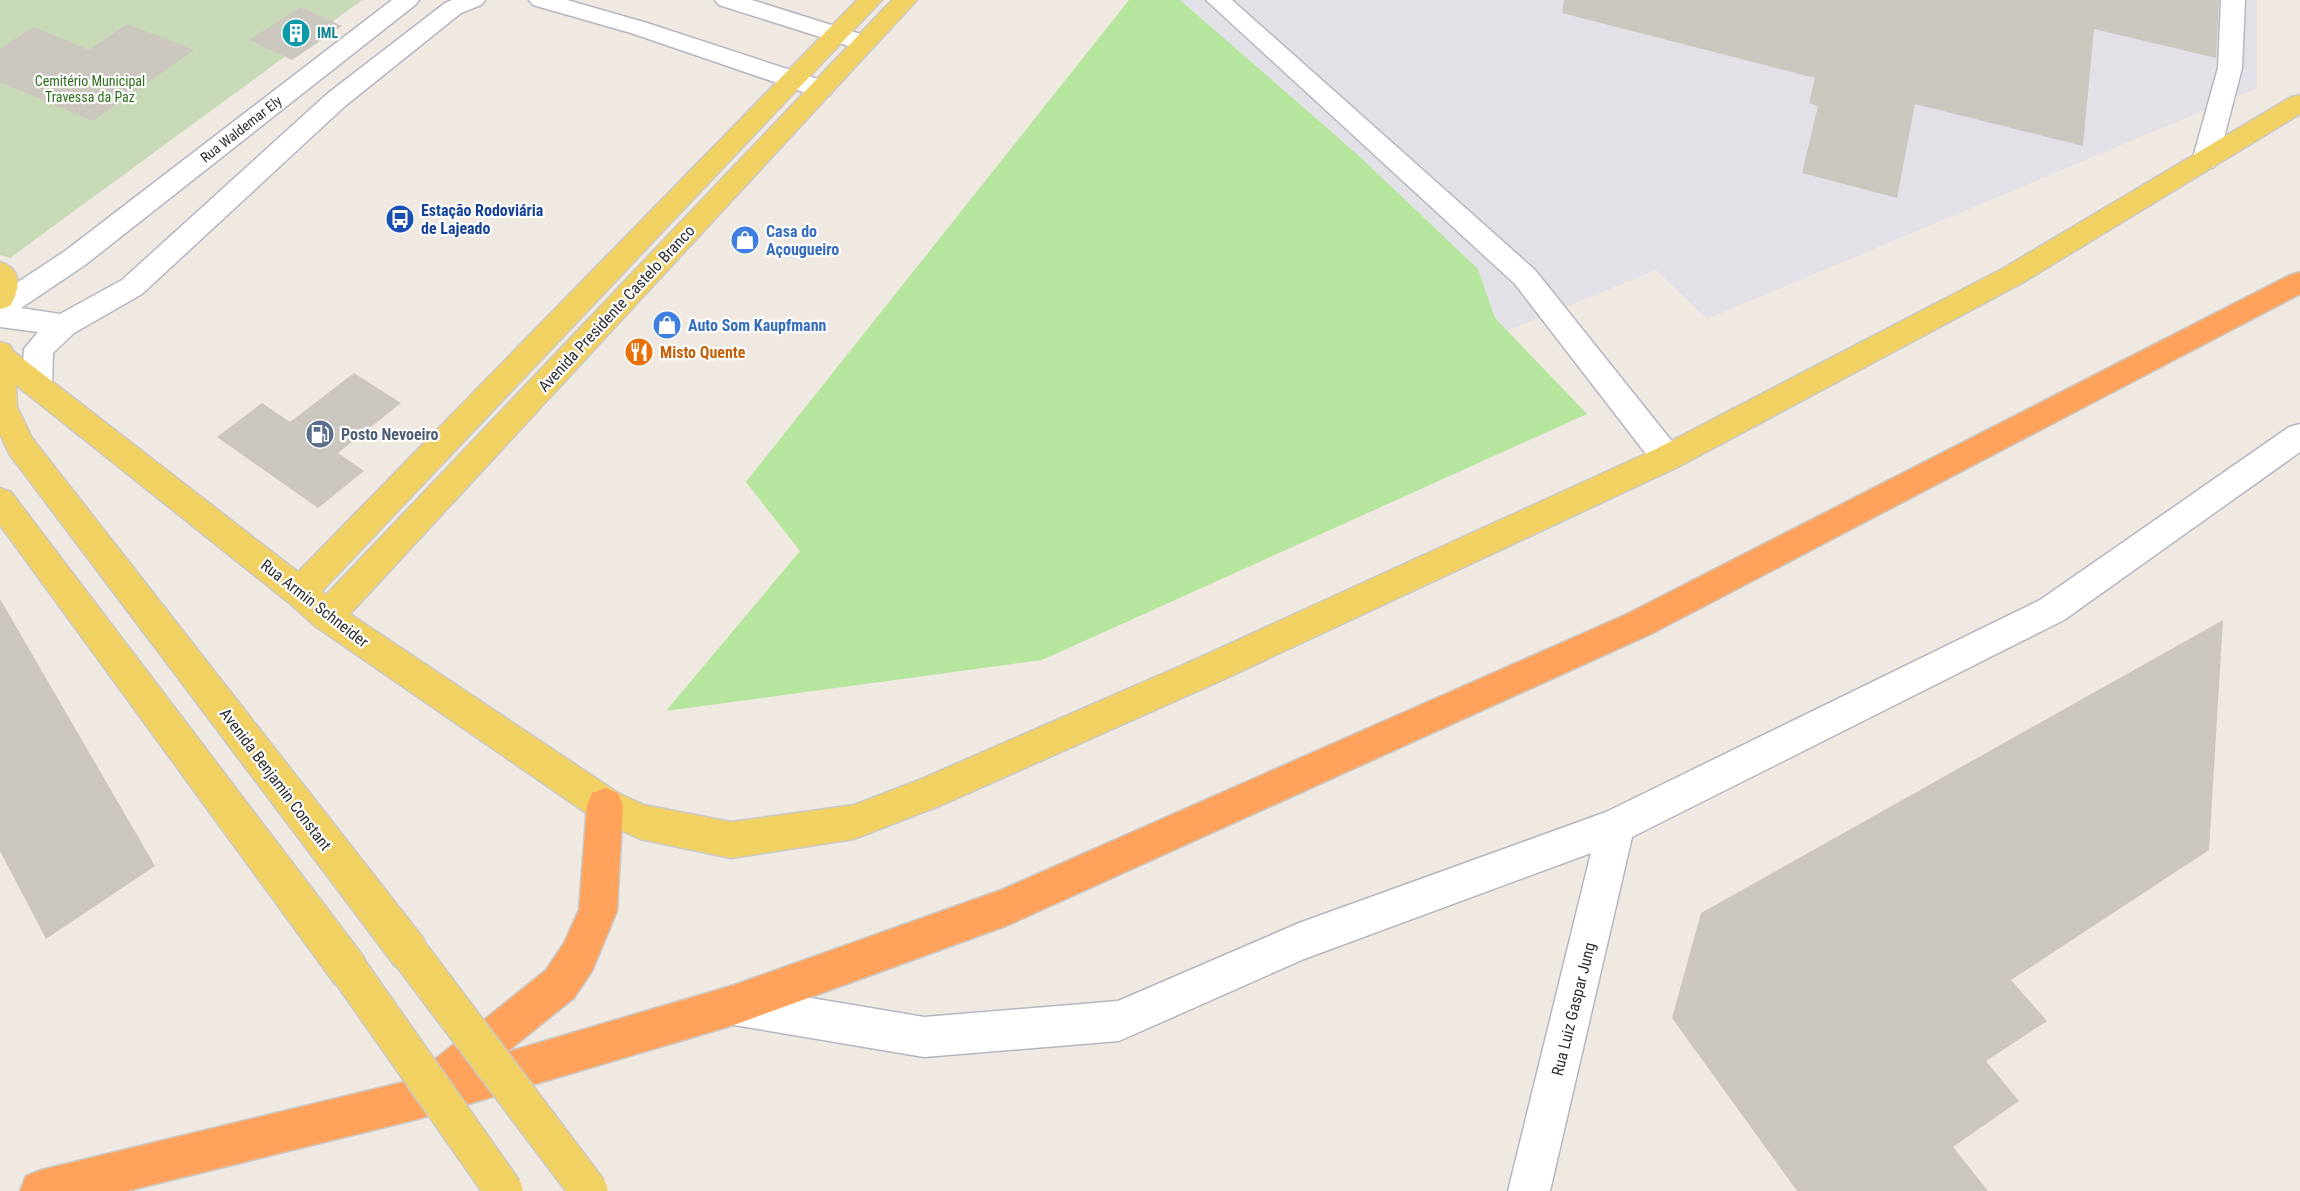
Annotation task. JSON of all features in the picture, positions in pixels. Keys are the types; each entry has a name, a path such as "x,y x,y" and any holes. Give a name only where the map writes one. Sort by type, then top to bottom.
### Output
{"highway":[{"path":"41,1191 418,1099 734,1005 1006,907 1639,624 2300,282"},
{"path":"418,1099 560,984 578,957 598,912 605,805"}],"main road":[{"name":"Avenida Presidente Castelo Branco","path":"300,592 870,0"},
{"name":"Avenida Presidente Castelo Branco","path":"327,616 905,0"},
{"name":"Rua Armin Schneider","path":"1,355 300,592 327,616 605,805 640,822 731,840 854,822 931,792 1206,671 1667,458 2012,276 2300,103"},
{"path":"0,272 3,275 3,294 0,299"},
{"name":"Avenida Benjamin Constant","path":"1,355 3,407 21,446 589,1191"},
{"path":"0,501 349,970 504,1191"}],"street":[{"name":"Rua Waldemar Ely","path":"0,308 75,258 407,0"},
{"path":"37,384 39,349 64,325 132,287 336,100 453,8 473,0"},
{"path":"541,0 639,28 820,90"},
{"path":"727,0 864,43"},
{"path":"1218,0 1525,277 1667,458"},
{"path":"2205,161 2230,68 2233,0"},
{"path":"0,316 64,325"},
{"path":"734,1005 924,1037 1119,1021 1299,942 1616,826 2052,610 2300,436"},
{"name":"Rua Luiz Gaspar Jung","path":"1528,1191 1616,826"}],"shaded area":[{"path":"1180,0 2257,0 2257,88 1707,319 1656,270 1507,331 1495,318 1478,269 1358,155"}],"green space":[{"name":"Cemitério Municipal Travessa da Paz","path":"0,0 362,0 10,258 0,255"},
{"path":"1129,0 1180,0 1358,155 1478,269 1495,318 1587,414 1042,660 666,711 800,551 746,482"}],"building":[{"path":"1564,0 2219,0 2216,58 2094,29 2083,146 1915,104 1897,198 1802,173 1818,106 1809,103 1815,78 1562,13"},
{"name":"IML","path":"301,7 342,26 292,60 249,40"},
{"path":"127,24 194,50 93,121 0,82 0,49 33,27 89,50"},
{"path":"354,373 401,403 338,453 364,471 318,508 217,437 262,403 290,422"},
{"path":"0,599 155,866 46,939 0,851"},
{"path":"2223,620 2209,850 2011,980 2047,1021 1986,1061 2019,1101 1953,1147 1988,1191 1797,1191 1672,1018 1701,913"}],"place":[{"name":"IML","path":"296,33"},
{"name":"Estação Rodoviária de Lajeado","path":"400,219"},
{"name":"Casa do Açougueiro","path":"745,240"},
{"name":"Auto Som Kaupfmann","path":"667,325"},
{"name":"Misto Quente","path":"639,352"},
{"name":"Posto Nevoeiro","path":"320,434"}]}
